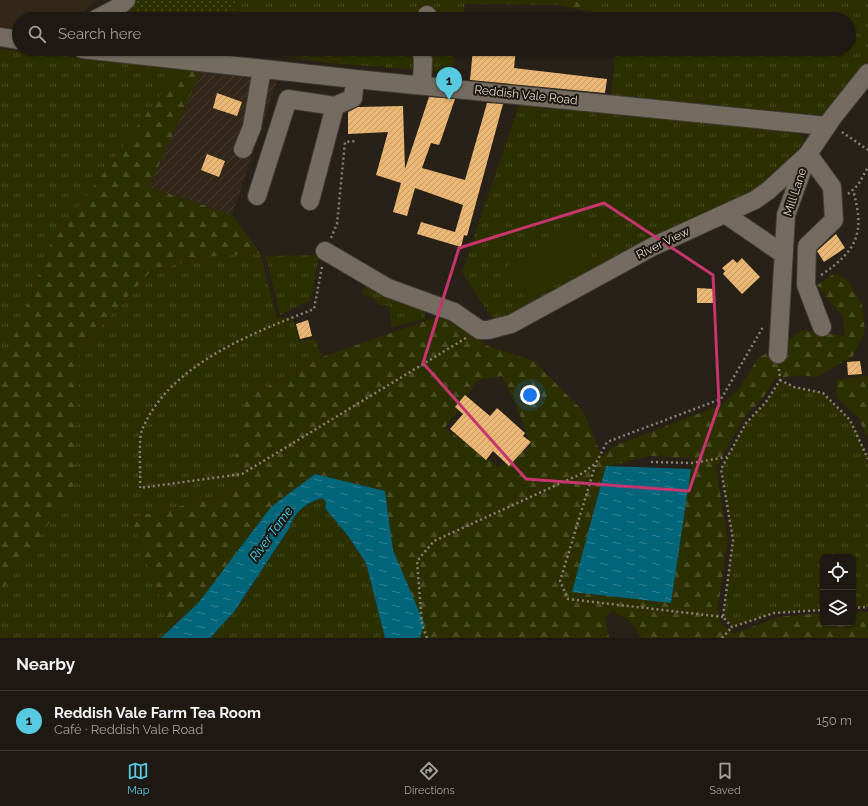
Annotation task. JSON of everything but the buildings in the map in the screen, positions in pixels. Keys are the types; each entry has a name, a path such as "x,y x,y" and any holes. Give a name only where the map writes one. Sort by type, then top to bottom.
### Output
{"street":[{"path":"109,12 117,8 126,0"},
{"path":"0,37 12,39"},
{"name":"Reddish Vale Road","path":"148,56 355,79 422,84 826,126"},
{"path":"422,56 422,84"},
{"path":"243,149 252,127 262,68"},
{"name":"Mill Lane","path":"778,354 786,215 808,154 826,126 868,74"},
{"path":"257,196 288,100 335,106 353,98 355,79"},
{"path":"310,201 335,106"},
{"path":"808,154 832,187 834,220 807,246 806,285 822,327"},
{"name":"River View","path":"480,330 488,330 511,324 652,247 755,200 769,190 808,154"},
{"path":"725,214 784,254"},
{"path":"325,251 388,288 454,312 480,330"}],"path":[{"path":"826,126 840,130 868,150"},
{"path":"356,141 345,142 337,224 325,251 314,309 248,336 194,368 172,387 158,403 142,431 140,488 242,474 480,330"},
{"path":"833,208 858,185 868,167"},
{"path":"806,285 833,267 854,245 859,229 858,208 853,190"},
{"path":"732,627 723,617 568,599 560,581 596,463 607,442 721,399 765,323"},
{"path":"723,617 733,540 721,469 746,422 766,402 780,380 794,387 823,393 850,420 868,458"},
{"path":"650,462 692,463 727,457"},
{"path":"427,638 422,625 416,561 434,541 583,473 596,463"},
{"path":"856,608 868,607"},
{"path":"722,638 732,627 774,613 820,610"}],"highlighted area":[{"path":"604,203 713,275 719,404 689,491 526,479 423,363 459,248"}],"shaded area":[{"path":"0,0 96,0 83,12 12,12 12,28 0,27"},
{"path":"202,69 279,75 232,215 148,187"}],"green space":[{"path":"112,0 242,0 233,12 98,12"},
{"path":"242,0 562,0 559,5 465,4 463,12 233,12"},
{"path":"562,0 594,0 587,11 559,5"},
{"path":"594,0 868,0 868,68 828,116 611,95 615,56 856,56 856,12 587,11"},
{"path":"0,49 12,50 12,56 66,56 180,68 53,242 0,371"},
{"path":"281,56 455,56 452,73 330,63"},
{"path":"180,68 202,69 149,187 232,215 260,253 199,257 150,272 80,349 73,489 0,593 0,371 53,242"},
{"path":"521,99 797,130 805,142 747,199 504,337 462,272"},
{"path":"574,227 595,262 527,302 506,267"},
{"path":"260,253 277,318 292,317 299,341 315,339 322,357 247,398 234,467 235,493 131,518 171,628 161,638 0,638 0,593 73,489 80,349 150,272 199,257"},
{"path":"319,255 311,300 280,315 266,256"},
{"path":"835,273 848,280 862,305 865,331 853,356 817,377 801,375 775,378 763,398 743,419 716,468 728,539 718,607 720,622 734,634 778,617 820,613 820,626 856,626 856,612 868,612 868,638 642,638 629,620 611,611 605,617 609,638 420,638 393,550 384,491 315,474 199,602 171,628 131,518 235,493 234,467 247,398 322,357 445,314 488,346 534,361 583,411 602,457 614,446 721,405 739,389 758,358 786,342 802,330 845,336 843,317 817,285","holes":["502,376 517,407 531,446 499,467 445,428 478,380","649,456 694,458 691,469 606,467"]},
{"path":"367,283 424,306 425,319 392,327 389,306 379,305 376,300 362,294"},
{"path":"868,376 868,440 858,417 836,397 837,380"},
{"path":"780,380 794,387 823,393 850,420 868,455 868,607 856,608 856,554 820,554 820,610 774,613 732,627 723,617 733,540 721,469 746,423 766,402"},
{"path":"322,498 326,502 326,508 348,536 366,563 385,638 210,638 234,612 290,527 295,516 306,505"}],"water":[{"path":"606,466 691,469 671,603 572,592"},
{"name":"River Tame","path":"315,474 385,491 393,550 424,623 420,638 385,638 366,563 348,536 325,508 326,502 322,498 311,502 298,512 290,527 234,612 210,638 161,638 199,602 271,507"}],"place":[{"name":"Reddish Vale Farm Tea Room","path":"449,100"}]}
